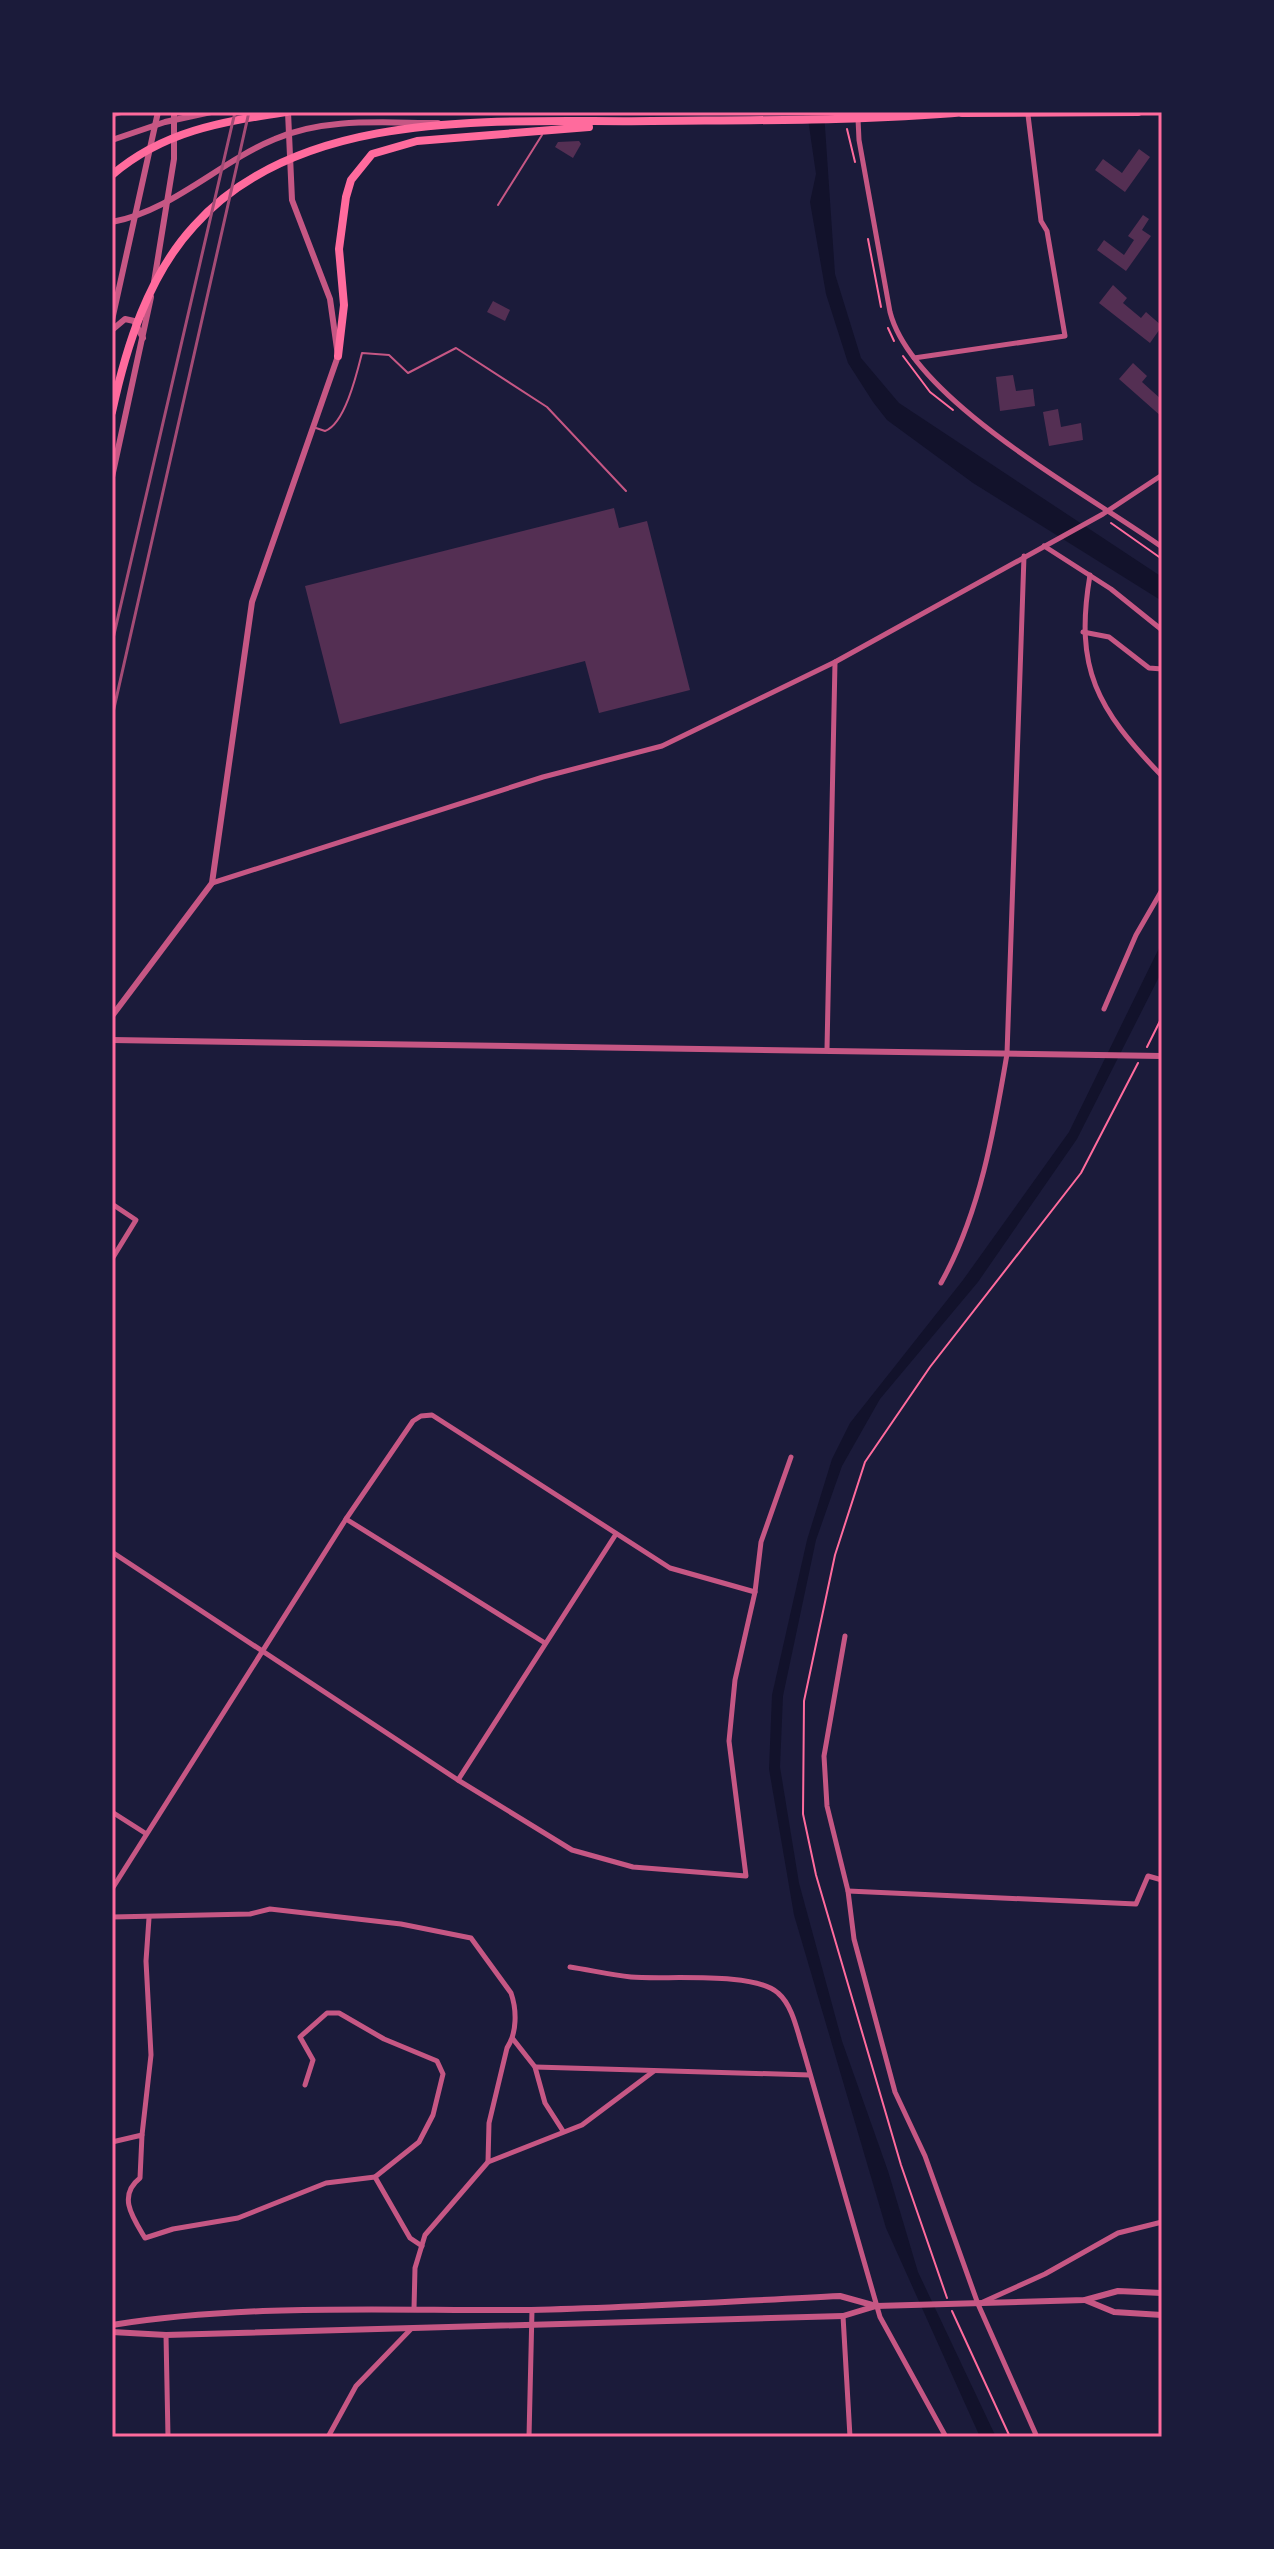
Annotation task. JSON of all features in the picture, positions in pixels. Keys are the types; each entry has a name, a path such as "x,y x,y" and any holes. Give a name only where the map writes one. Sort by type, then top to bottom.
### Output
{"main road":[{"path":"112,175 158,143 186,131 287,112"},
{"path":"338,356 344,305 339,249 346,197 361,165 372,154 391,146 546,126 966,112"},
{"path":"954,113 1028,115 1138,112"},
{"path":"112,412 124,363 143,308 165,266 194,225 246,182 278,165 334,145 443,122 546,126"}],"street":[{"path":"112,320 158,112"},
{"path":"112,477 144,341 174,159 174,112"},
{"path":"112,140 165,122 211,112"},
{"path":"112,1016 212,883 252,602 338,356 330,299 292,200 287,112"},
{"path":"914,358 1065,336 1047,231 1041,221 1028,115"},
{"path":"858,118 859,140 890,312 898,334 914,358 950,397 1030,459 1162,547"},
{"path":"112,222 153,208 276,138 341,123 443,122"},
{"path":"112,330 117,322 134,321 144,341"},
{"path":"212,883 543,777 662,746 835,662 1024,555 1103,515 1162,475"},
{"path":"1045,544 1162,630"},
{"path":"941,1283 956,1256 997,1123 1007,1054 1024,555"},
{"path":"1090,575 1083,632 1087,663 1103,704 1125,736 1162,776"},
{"path":"1083,632 1109,637 1149,668 1162,669"},
{"path":"827,1049 835,662"},
{"path":"1104,1009 1136,935 1162,890"},
{"path":"112,1040 1160,1056"},
{"path":"112,1204 136,1220 112,1259"},
{"path":"112,1889 346,1519 413,1421 421,1416 432,1415 670,1568 755,1592"},
{"path":"112,1552 458,1780 572,1850 633,1867 746,1876 729,1741 735,1680 755,1592 761,1542 791,1457"},
{"path":"346,1519 545,1643"},
{"path":"458,1780 616,1534"},
{"path":"845,1636 824,1756 827,1806 848,1891 854,1939 895,2092 925,2156 978,2304 1037,2437"},
{"path":"112,1812 145,1833"},
{"path":"848,1891 1136,1904 1148,1876 1162,1880"},
{"path":"112,1917 250,1914 270,1909 459,1933 471,1938 511,1993 514,2004 513,2039 507,2048 489,2123 488,2162"},
{"path":"149,1918 146,1961 151,2055 140,2178 132,2185 128,2197 129,2213 145,2238 173,2229 238,2218 326,2183 375,2177 419,2142 443,2074 437,2061 384,2039 339,2013 327,2013 300,2037 313,2060 305,2085"},
{"path":"570,1967 632,1977 736,1981 777,1992 791,2011 876,2306 946,2437"},
{"path":"513,2039 535,2067 545,2103 563,2131"},
{"path":"535,2067 810,2075"},
{"path":"414,2309 415,2268 422,2246 441,2214 488,2162 582,2125 655,2071"},
{"path":"112,2142 142,2135"},
{"path":"375,2177 410,2238 422,2246"},
{"path":"978,2304 1045,2274 1118,2233 1162,2222"},
{"path":"112,2325 166,2316 414,2309 532,2310 840,2296 876,2306 978,2304 1085,2300 1118,2291 1162,2293"},
{"path":"1085,2300 1114,2312 1162,2315"},
{"path":"112,2332 166,2335 533,2328 843,2316 876,2306"},
{"path":"529,2437 532,2310"},
{"path":"843,2316 850,2437"},
{"path":"328,2437 356,2386 412,2328"},
{"path":"166,2335 168,2437"}],"lane":[{"path":"498,205 546,126"},
{"path":"315,428 325,431 336,425 355,381 362,353 389,355 408,373 456,348 547,407 626,491"}],"path":[{"path":"847,127 856,166"},
{"path":"868,238 882,310"},
{"path":"886,322 911,369 930,392 955,411"},
{"path":"1103,515 1162,559"},
{"path":"1010,2437 966,2348 930,2252 860,2030 816,1875 803,1814 804,1701 835,1555 865,1462 930,1367 1081,1173 1162,1017"}],"shaded area":[{"path":"807,112 824,112 835,274 861,358 899,403 1162,577 1162,601 973,483 887,420 873,402 848,363 826,294 810,202 816,174"},
{"path":"1162,942 1162,971 1077,1139 978,1282 880,1399 842,1466 816,1540 783,1696 780,1767 799,1883 842,2041 888,2171 918,2272 996,2437 980,2437 886,2228 794,1915 769,1769 772,1695 807,1540 832,1459 850,1423 963,1280 1069,1132"}],"building":[{"path":"579,141 581,144 573,158 555,147 558,142"},
{"path":"1139,149 1150,157 1125,192 1095,170 1103,159 1122,173"},
{"path":"1143,215 1149,219 1142,230 1151,236 1126,271 1097,250 1104,240 1124,255 1134,240 1128,236"},
{"path":"1113,285 1127,298 1123,303 1141,318 1146,312 1162,326 1150,343 1099,303"},
{"path":"493,301 510,310 505,321 487,312"},
{"path":"1133,363 1147,376 1142,382 1162,400 1162,417 1119,379"},
{"path":"1013,375 1016,391 1033,389 1035,406 1000,411 996,377"},
{"path":"1058,409 1061,427 1081,423 1083,440 1049,446 1043,412"},
{"path":"614,508 619,528 647,521 690,690 599,713 585,661 340,724 305,586"}],"railway":[{"path":"112,116 126,112"},
{"path":"112,643 235,112"},
{"path":"112,717 249,112"}]}
